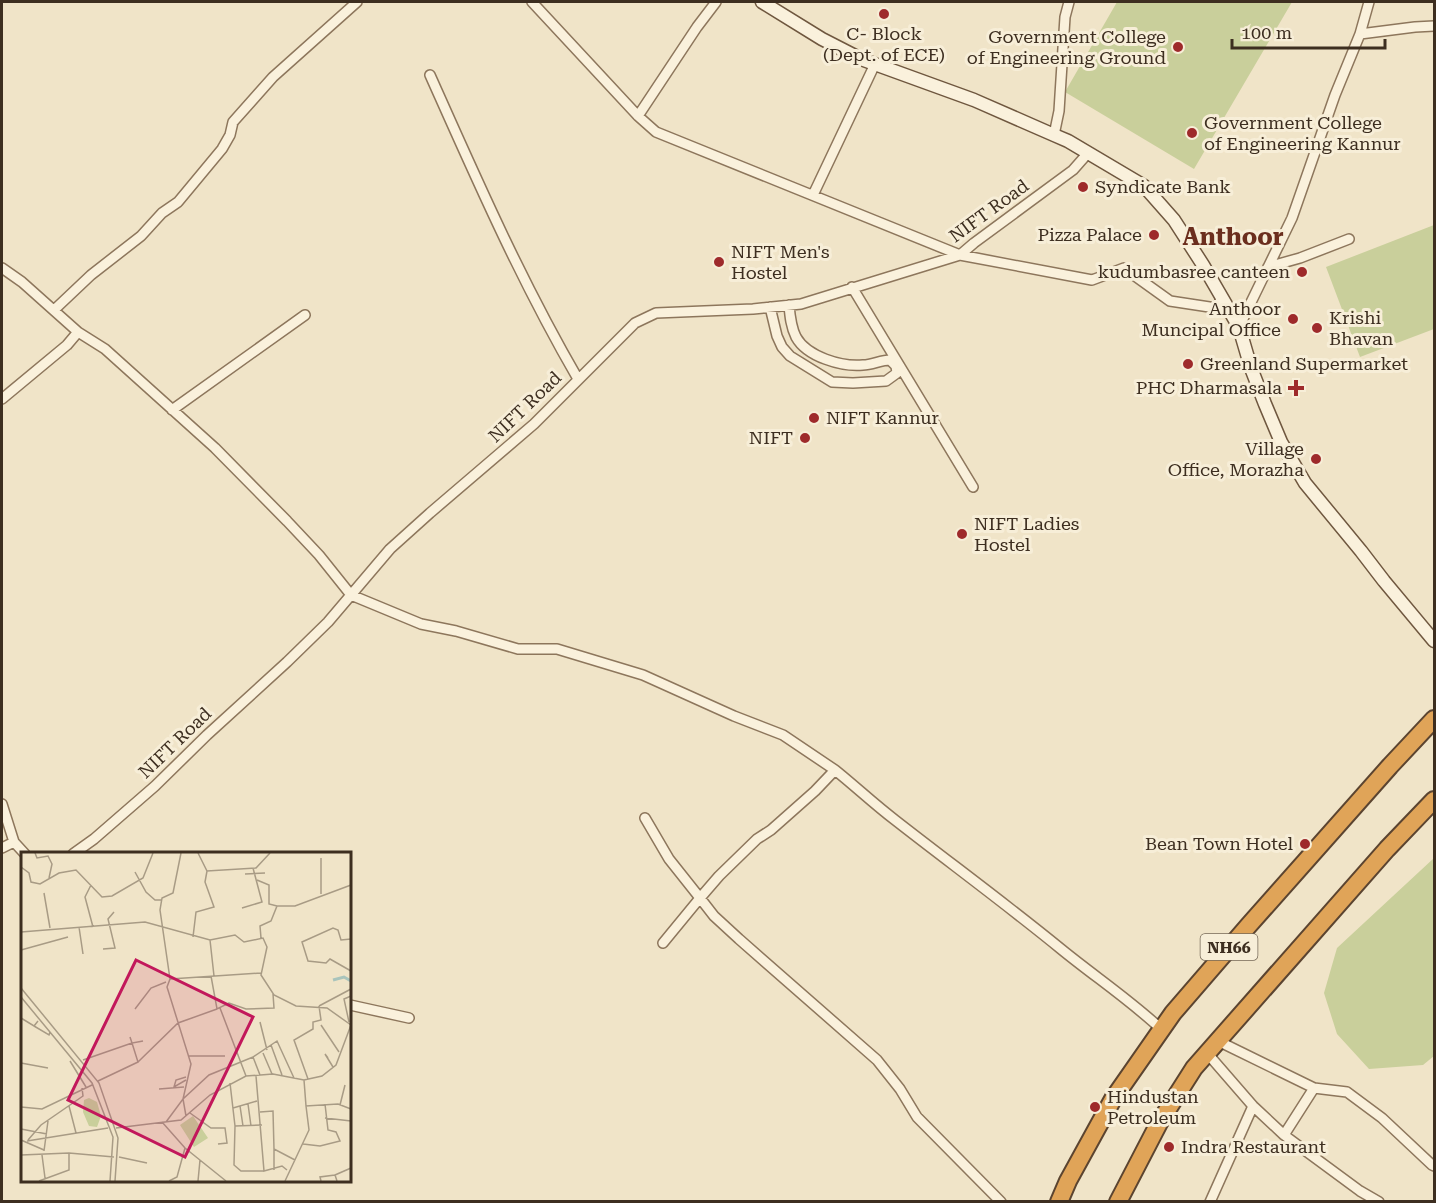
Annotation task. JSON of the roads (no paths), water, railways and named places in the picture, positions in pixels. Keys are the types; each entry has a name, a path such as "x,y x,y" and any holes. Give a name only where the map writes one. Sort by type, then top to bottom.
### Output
{"highway":[{"name":"NH66","path":"1059,1202 1113,1099 1173,1013 1248,925 1434,719"},
{"name":"NH66","path":"1118,1202 1159,1123 1194,1068 1387,849 1434,800"}],"main road":[{"path":"762,2 822,39 861,59 974,100 1054,135 1144,186 1174,220 1239,327 1251,368 1281,442 1305,483 1434,641"}],"street":[{"path":"54,310 91,275 141,236 162,213 178,202 222,149 230,135 233,122 273,77 357,2"},
{"path":"532,2 638,116 656,132 960,255 1092,280 1124,268 1170,301 1216,308 1222,298"},
{"path":"638,116 716,2"},
{"path":"1054,135 1059,111 1065,17 1069,2"},
{"path":"1239,327 1292,218 1335,95 1360,34 1369,2"},
{"path":"1360,34 1434,26"},
{"path":"813,195 875,64"},
{"path":"430,75 501,233 578,380"},
{"name":"NIFT Road","path":"76,852 155,786 287,662 328,622 390,549 534,424 635,322 656,313 801,304 960,255 1073,170 1088,153"},
{"path":"1268,267 1300,258 1349,239"},
{"path":"2,268 22,282 78,332 105,349 172,410 254,487 319,555 351,595 421,624 456,631 518,649 557,649 643,675 734,716 783,735 855,785 892,818 1161,1029"},
{"path":"852,287 973,487"},
{"path":"770,307 782,347 790,356 832,382 886,381 897,373 896,366 890,360 852,366 817,356 797,339 792,326 789,305"},
{"path":"172,410 305,315"},
{"path":"2,399 67,345 78,332"},
{"path":"663,943 719,876 757,839 771,830 815,791 835,770"},
{"path":"2,804 14,842 23,852"},
{"path":"645,818 669,859 714,915 877,1060 900,1089 917,1117 1000,1202"},
{"path":"2,848 14,842"},
{"path":"351,1005 409,1018"},
{"path":"1212,1047 1314,1088 1347,1092 1382,1118 1434,1166"},
{"path":"1212,1047 1253,1106 1284,1135 1360,1191 1379,1202"},
{"path":"1284,1135 1314,1088"},
{"path":"1210,1202 1253,1106"}],"place":[{"name":"C- Block (Dept. of ECE)","path":"884,14"},
{"name":"Government College of Engineering Ground","path":"1178,47"},
{"name":"Government College of Engineering Kannur","path":"1192,133"},
{"name":"Syndicate Bank","path":"1083,187"},
{"name":"Pizza Palace","path":"1154,235"},
{"name":"NIFT Men's Hostel","path":"719,262"},
{"name":"kudumbasree canteen","path":"1302,272"},
{"name":"Anthoor Muncipal Office","path":"1293,319"},
{"name":"Krishi Bhavan","path":"1317,328"},
{"name":"Greenland Supermarket","path":"1188,364"},
{"name":"PHC Dharmasala","path":"1296,388"},
{"name":"NIFT Kannur","path":"814,418"},
{"name":"NIFT","path":"805,438"},
{"name":"Village Office, Morazha","path":"1316,459"},
{"name":"NIFT Ladies Hostel","path":"962,534"},
{"name":"Bean Town Hotel","path":"1305,844"},
{"name":"Hindustan Petroleum","path":"1095,1107"},
{"name":"Indra Restaurant","path":"1169,1147"}],"district":[{"name":"Anthoor","path":"1233,237"}]}
